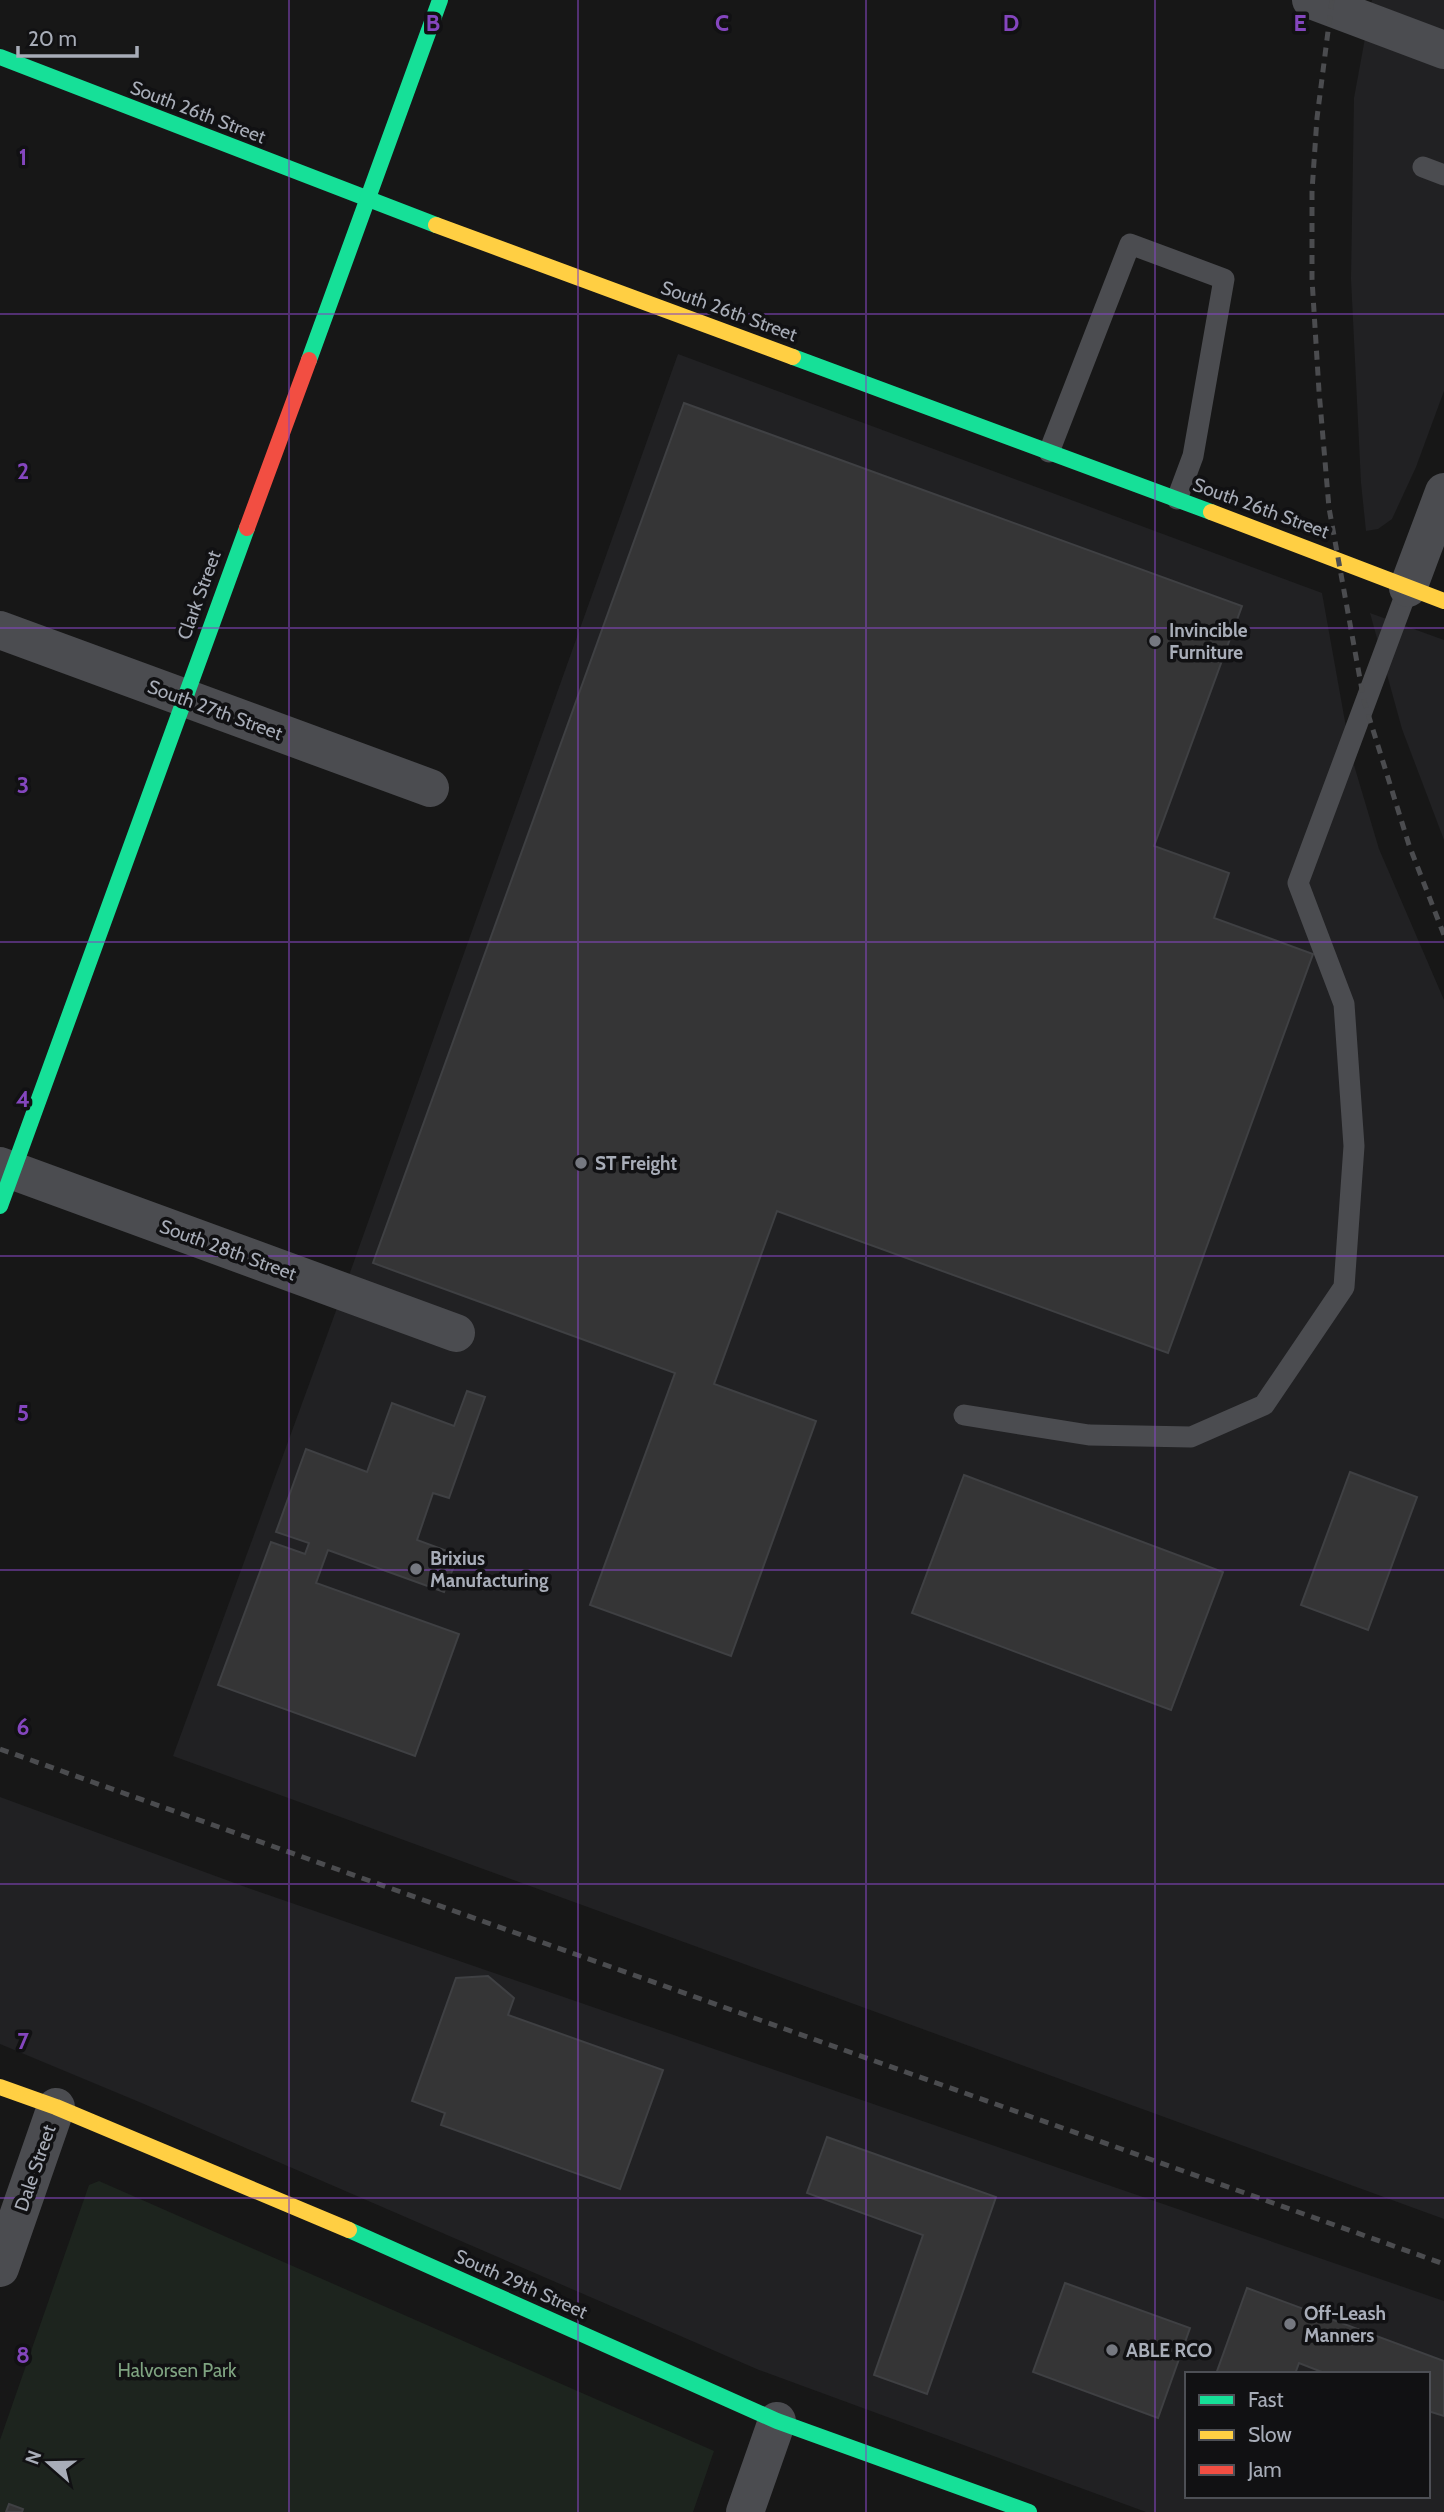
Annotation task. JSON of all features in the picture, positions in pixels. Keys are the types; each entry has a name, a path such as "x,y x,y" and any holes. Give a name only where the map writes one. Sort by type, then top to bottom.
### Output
{"street":[{"name":"Clark Street","path":"4,1181 440,0"},
{"path":"1311,0 1444,50"},
{"name":"South 26th Street","path":"0,57 367,199 1339,559 1444,601"},
{"path":"1408,588 1444,492"},
{"name":"South 27th Street","path":"0,630 430,788"},
{"name":"South 28th Street","path":"4,1181 456,1333"},
{"name":"South 29th Street","path":"0,2087 57,2107 279,2199 776,2421 1029,2512"},
{"name":"Dale Street","path":"0,2268 57,2107"},
{"path":"745,2512 776,2421"}],"lane":[{"path":"1423,167 1444,175"},
{"path":"1049,452 1130,244 1224,279 1193,456 1177,499"},
{"path":"964,1415 1089,1435 1191,1437 1264,1405 1344,1287 1354,1146 1344,1004 1298,883 1408,588"}],"shaded area":[{"path":"1372,0 1444,0 1444,391 1416,467 1392,519 1378,529 1366,531 1361,483 1351,279 1354,98"},
{"path":"678,354 1322,593 1351,755 1379,849 1444,1000 1444,2219 173,1756 352,1267"},
{"path":"1370,613 1444,640 1444,840 1402,729"},
{"path":"0,1797 251,1889 1444,2301 1444,2512 1146,2512 759,2370 0,2044"}],"green space":[{"name":"Halvorsen Park","path":"99,2181 714,2451 693,2512 0,2512 0,2440 89,2185"}],"building":[{"path":"684,403 1242,606 1154,846 1229,873 1214,918 1313,954 1168,1353 777,1211 714,1384 816,1421 731,1656 590,1605 675,1373 373,1263"},
{"name":"Brixius Manufacturing","path":"467,1391 485,1397 449,1498 433,1493 417,1540 458,1555 444,1592 328,1550 316,1583 459,1634 415,1756 218,1685 271,1542 305,1554 309,1543 276,1532 306,1449 367,1472 392,1403 454,1426"},
{"path":"1350,1472 1417,1497 1368,1630 1301,1605"},
{"path":"964,1475 1223,1572 1171,1710 912,1613"},
{"path":"488,1976 514,1998 508,2015 663,2070 620,2189 441,2125 445,2113 412,2101 456,1978"},
{"path":"827,2137 996,2197 927,2394 874,2375 923,2235 807,2193"},
{"name":"ABLE RCO","path":"1065,2283 1190,2328 1158,2418 1033,2372"},
{"name":"Off-Leash Manners","path":"1247,2288 1444,2361 1444,2416 1430,2412 1430,2372 1322,2372 1299,2363 1296,2372 1217,2372"},
{"path":"9,2504 23,2509 22,2512 6,2512"}],"railway":[{"path":"1332,0 1317,118 1312,191 1312,279 1329,508 1364,701 1409,845 1444,935"},
{"path":"0,1749 1444,2264"}],"traffic: fast":[{"path":"309,360 440,0"},
{"path":"0,57 436,225"},
{"path":"793,357 1211,512"},
{"path":"0,1206 247,528"},
{"path":"349,2230 777,2421 1029,2512"}],"traffic: slow":[{"path":"436,225 793,357"},
{"path":"1211,512 1444,601"},
{"path":"0,2087 56,2107 349,2230"}],"traffic: jam":[{"path":"247,528 309,360"}],"place":[{"name":"Invincible Furniture","path":"1155,641"},
{"name":"ST Freight","path":"581,1163"},
{"name":"Brixius Manufacturing","path":"416,1569"},
{"name":"Off-Leash Manners","path":"1290,2324"},
{"name":"ABLE RCO","path":"1112,2350"}]}
